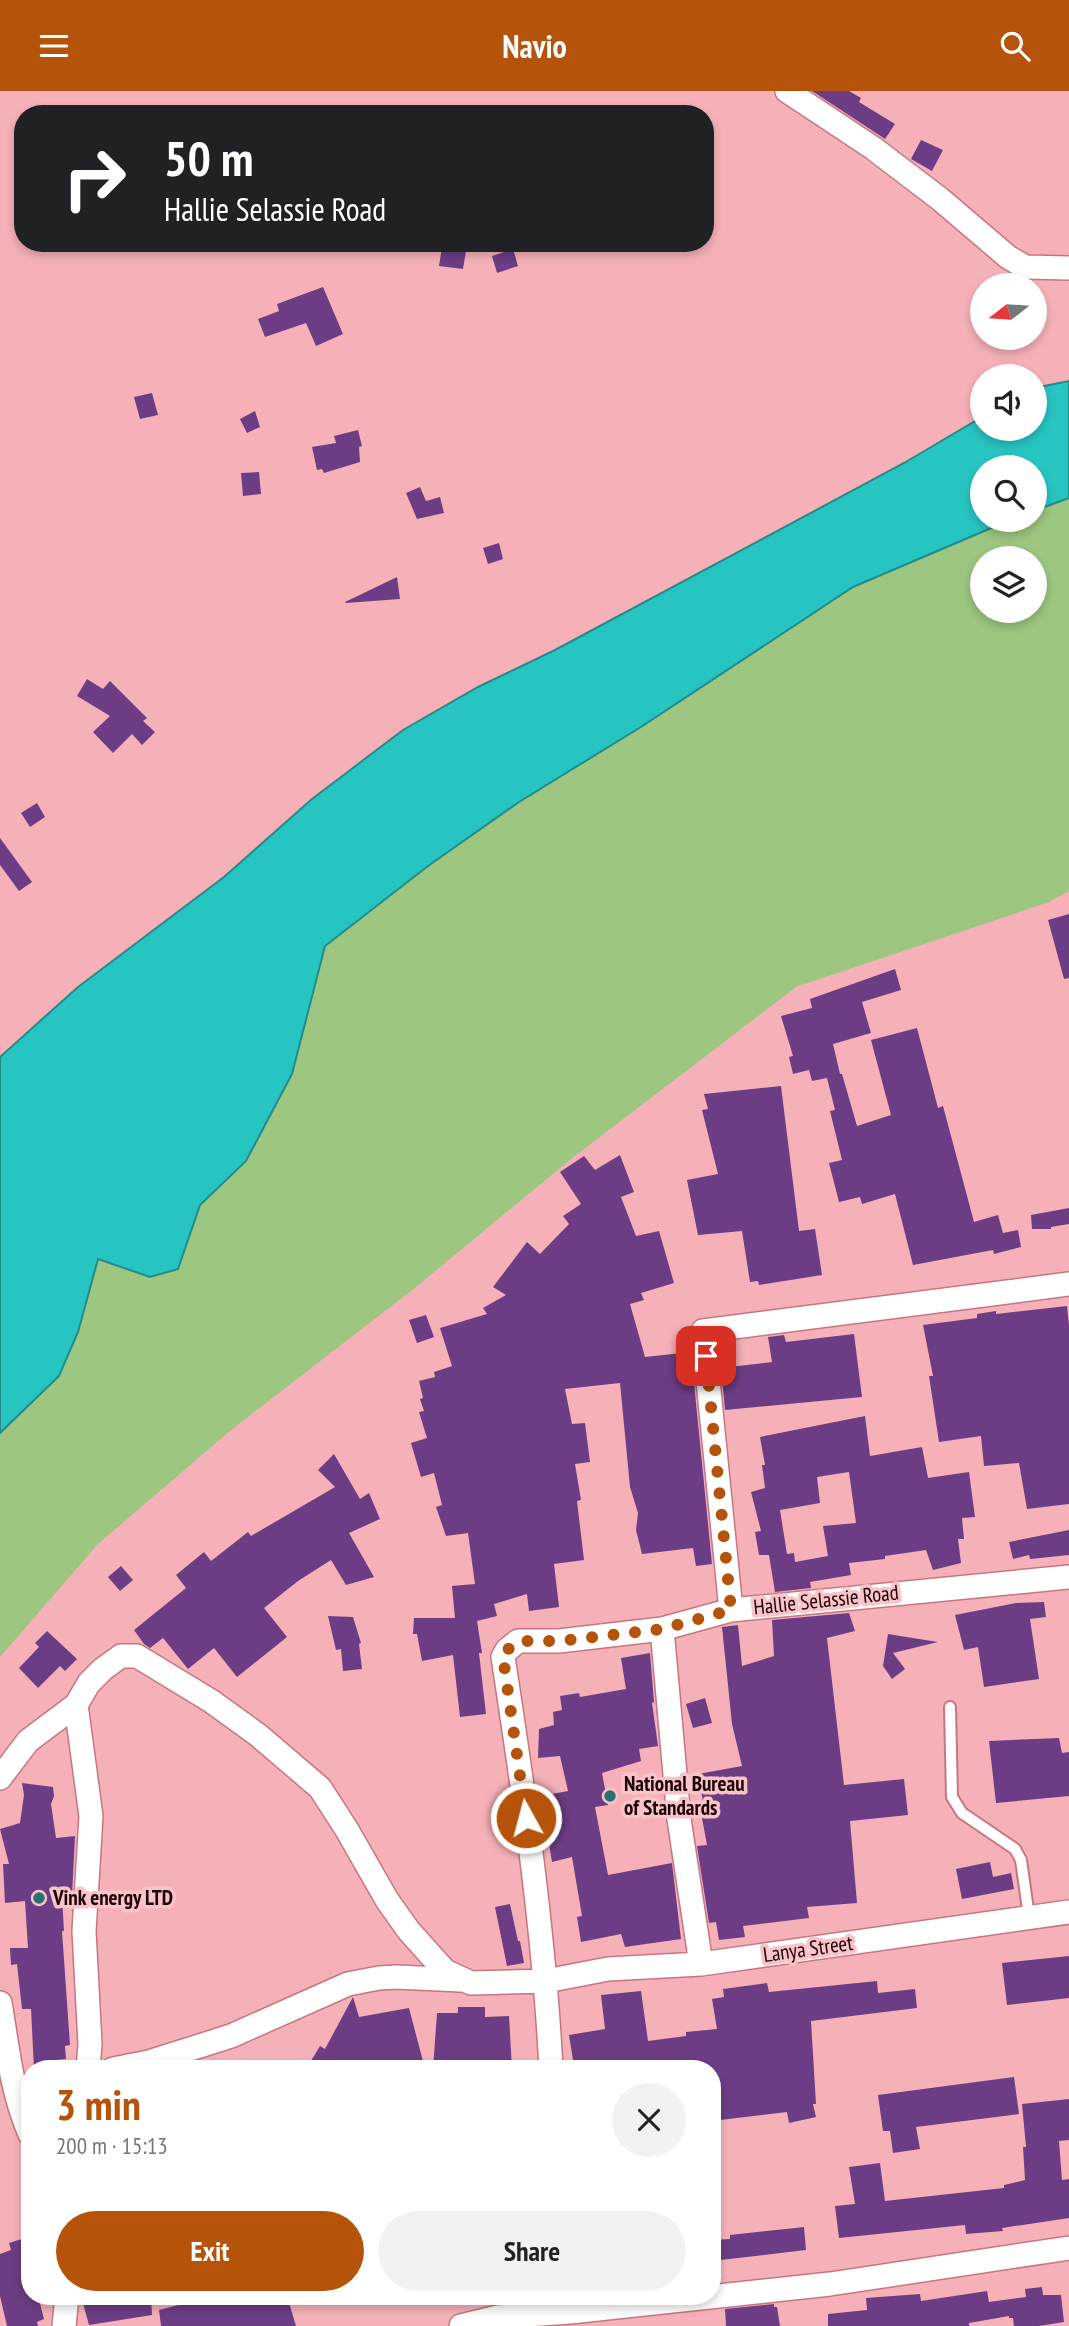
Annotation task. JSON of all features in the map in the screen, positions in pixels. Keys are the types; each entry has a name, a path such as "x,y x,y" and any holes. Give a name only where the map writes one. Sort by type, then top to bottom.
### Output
{"street":[{"path":"787,91 873,148 940,199 1008,257 1025,267 1069,268"},
{"path":"731,1610 703,1331 1069,1284"},
{"name":"Hallie Selassie Road","path":"550,2060 546,1981 523,1791 503,1657 507,1650 518,1641 559,1641 662,1629 731,1610 1069,1577"},
{"path":"662,1629 679,1819 702,1964"},
{"path":"0,1778 28,1741 76,1705 89,1683 103,1669 121,1656 137,1656 258,1735 320,1788 387,1900 409,1931 445,1971 460,1980"},
{"path":"76,1705 91,1816 84,1930 89,2060"},
{"name":"Lanya Street","path":"155,2060 231,2036 348,1984 379,1977 460,1980 471,1983 546,1981 608,1969 702,1964 1069,1912"},
{"path":"0,2003 11,2080 21,2114"},
{"path":"721,2295 830,2284 1069,2248"},
{"path":"64,2326 66,2305"},
{"path":"461,2326 498,2317 628,2305"}],"lane":[{"path":"950,1707 952,1797 962,1813 1015,1849 1021,1860 1029,1917"}],"green space":[{"path":"1069,498 1069,891 1049,902 796,987 571,1159 416,1287 231,1430 98,1544 0,1657 0,1433 78,1332 98,1259 150,1277 178,1269 200,1205 246,1161 292,1074 324,946 428,866 519,802 644,725 853,587 982,532 1047,532 1047,506"}],"water":[{"path":"1069,381 1069,498 1047,506 1047,455 970,455 970,532 982,532 853,587 644,725 519,802 428,866 325,946 292,1074 246,1161 200,1205 178,1269 150,1277 98,1259 78,1332 59,1376 0,1433 0,1057 78,987 224,877 312,799 403,730 478,687 555,650 904,463 970,424 970,441 1047,441 1047,385"}],"building":[{"path":"812,91 849,91 861,98 859,102 895,124 885,139"},
{"path":"921,140 943,150 932,171 911,159"},
{"path":"441,252 466,252 463,269 439,266"},
{"path":"514,252 518,266 497,273 492,256"},
{"path":"323,287 343,334 316,346 306,323 265,337 258,319 279,311 277,304"},
{"path":"152,393 158,415 140,419 134,397"},
{"path":"255,411 260,427 247,433 240,419"},
{"path":"358,430 362,446 359,447 360,462 324,473 322,469 317,470 312,447 336,443 334,436"},
{"path":"259,472 261,494 243,496 241,473"},
{"path":"420,487 426,501 440,497 444,513 417,519 406,493"},
{"path":"499,543 503,559 488,564 483,548"},
{"path":"397,577 400,599 345,602"},
{"path":"87,679 103,689 110,681 147,718 143,721 155,732 142,745 132,734 113,753 93,732 110,716 77,696"},
{"path":"37,803 45,817 30,827 21,813"},
{"path":"0,838 32,882 19,891 0,865"},
{"path":"1069,914 1069,978 1064,979 1048,920"},
{"path":"895,969 901,990 862,1002 871,1033 833,1044 857,1126 891,1115 871,1040 917,1028 938,1108 943,1106 974,1222 998,1215 1003,1233 1018,1230 1021,1247 994,1254 993,1250 913,1265 895,1194 862,1204 860,1197 839,1202 829,1163 842,1160 830,1111 835,1110 827,1078 812,1081 809,1070 793,1074 789,1057 793,1056 781,1016 812,1008 810,999"},
{"path":"781,1086 799,1231 815,1229 822,1275 759,1285 758,1281 750,1282 742,1231 698,1235 687,1180 718,1174 702,1110 708,1109 704,1094"},
{"path":"620,1155 634,1192 621,1197 636,1236 659,1231 674,1283 641,1293 644,1300 630,1304 645,1357 691,1352 712,1564 696,1566 693,1548 642,1554 636,1530 638,1513 630,1487 620,1383 565,1389 572,1424 585,1423 590,1462 575,1464 581,1500 577,1501 584,1560 554,1564 559,1607 529,1611 527,1594 494,1604 497,1616 477,1621 486,1714 460,1717 453,1655 422,1661 417,1634 413,1634 414,1618 455,1618 452,1586 475,1584 468,1533 446,1536 436,1507 442,1505 434,1473 421,1477 411,1443 427,1438 419,1412 424,1411 419,1381 435,1377 434,1372 452,1366 440,1328 487,1314 483,1308 506,1295 493,1287 527,1242 540,1254 569,1224 563,1216 581,1204 560,1172 584,1156 595,1170"},
{"path":"1069,1208 1069,1224 1051,1229 1032,1229 1031,1215"},
{"path":"1067,1306 1069,1504 1027,1509 1019,1463 984,1466 981,1436 939,1442 929,1376 933,1376 923,1325 977,1318 977,1314 996,1311 996,1314"},
{"path":"426,1315 434,1337 417,1343 409,1320"},
{"path":"854,1334 862,1397 725,1410 721,1368 772,1362 768,1337 784,1335 786,1342"},
{"path":"865,1416 870,1456 922,1447 928,1478 969,1472 975,1517 962,1518 964,1539 958,1539 961,1563 933,1570 926,1550 885,1556 885,1559 849,1563 851,1575 810,1582 811,1588 775,1592 769,1555 759,1555 755,1532 761,1531 751,1492 765,1488 762,1465 765,1465 760,1437","holes":["849,1472 856,1523 823,1526 828,1556 795,1562 794,1553 787,1554 780,1510 820,1503 817,1477"]},
{"path":"334,1454 360,1499 369,1493 380,1519 349,1533 374,1577 346,1585 331,1560 298,1581 264,1608 287,1637 237,1677 214,1648 188,1669 163,1638 150,1648 144,1644 134,1630 186,1588 176,1575 204,1552 211,1561 248,1532 251,1536 335,1487 318,1470"},
{"path":"1069,1530 1069,1555 1030,1559 1029,1555 1013,1559 1009,1542"},
{"path":"121,1566 133,1580 120,1591 108,1577"},
{"path":"1044,1602 1046,1617 1030,1619 1039,1679 984,1687 978,1647 964,1650 955,1615 1016,1603"},
{"path":"849,1613 855,1631 827,1638 844,1785 904,1779 908,1815 850,1821 857,1903 807,1907 809,1918 743,1926 745,1937 719,1940 716,1922 709,1923 697,1846 707,1845 702,1818 706,1817 698,1774 742,1766 732,1724 722,1627 738,1625 742,1666 774,1656 772,1620"},
{"path":"328,1616 353,1617 361,1643 362,1669 343,1671 341,1649 336,1650"},
{"path":"47,1631 77,1659 65,1671 60,1666 38,1688 19,1668 39,1647 35,1643"},
{"path":"888,1634 938,1642 893,1653 905,1669 892,1679 883,1666"},
{"path":"650,1653 652,1703 658,1746 639,1749 641,1761 602,1773 608,1805 595,1807 608,1875 672,1863 681,1939 625,1947 621,1934 581,1942 577,1917 582,1916 572,1857 552,1862 541,1796 568,1791 560,1756 538,1758 539,1729 554,1725 553,1712 562,1710 560,1696 579,1693 580,1697 626,1689 621,1658"},
{"path":"705,1698 712,1723 693,1728 686,1704"},
{"path":"1059,1738 1062,1753 1069,1752 1069,1796 996,1803 989,1741"},
{"path":"22,1783 53,1787 51,1804 56,1838 75,1836 72,1896 62,1897 70,2045 65,2046 66,2059 34,2060 31,2009 22,2009 17,1964 11,1965 10,1948 28,1948 25,1901 5,1903 3,1864 9,1864 0,1829 20,1823 24,1795"},
{"path":"990,1862 993,1877 1011,1873 1014,1889 962,1899 956,1869"},
{"path":"510,1904 524,1963 507,1966 495,1907"},
{"path":"1069,1956 1069,1998 1007,2005 1002,1963"},
{"path":"877,1981 878,1993 915,1989 917,2008 811,2021 816,2104 813,2104 816,2117 789,2123 787,2112 721,2120 721,2060 573,2060 569,2035 605,2029 601,1995 641,1991 648,2041 686,2036 686,2032 717,2029 712,1999 724,1997 723,1989 767,1983 769,1992"},
{"path":"353,1997 359,2017 409,2008 423,2060 311,2060 320,2046 325,2049"},
{"path":"458,2007 485,2007 485,2017 509,2016 511,2060 434,2060 437,2013 458,2013"},
{"path":"1014,2077 1019,2114 916,2127 920,2149 893,2153 890,2131 883,2131 878,2095"},
{"path":"1069,2099 1069,2140 1059,2141 1062,2180 1069,2179 1069,2218 1002,2228 1003,2231 966,2234 965,2225 839,2238 835,2206 855,2204 849,2167 880,2163 885,2201 1004,2188 1004,2185 1025,2180 1023,2147 1026,2147 1022,2104"},
{"path":"804,2227 806,2250 721,2260 721,2240 730,2239 730,2235"},
{"path":"21,2239 21,2305 40,2305 44,2319 37,2322 38,2326 7,2326 0,2296 0,2254 11,2250 9,2243"},
{"path":"1042,2287 1043,2295 1061,2295 1064,2322 1014,2326 1013,2318 1009,2316 969,2323 969,2326 828,2326 828,2314 867,2310 866,2298 920,2294 921,2301 987,2291 989,2302 1026,2297 1025,2289"},
{"path":"774,2304 774,2307 777,2307 780,2326 726,2326 725,2309"},
{"path":"83,2305 151,2305 152,2315 89,2325"},
{"path":"178,2305 290,2305 296,2326 161,2326 159,2310"}],"place":[{"name":"National Bureau of Standards","path":"610,1796"},
{"name":"Vink energy LTD","path":"39,1898"}],"route":[{"path":"526,1818 503,1657 507,1650 518,1641 559,1641 662,1629 731,1610 706,1356"}]}
